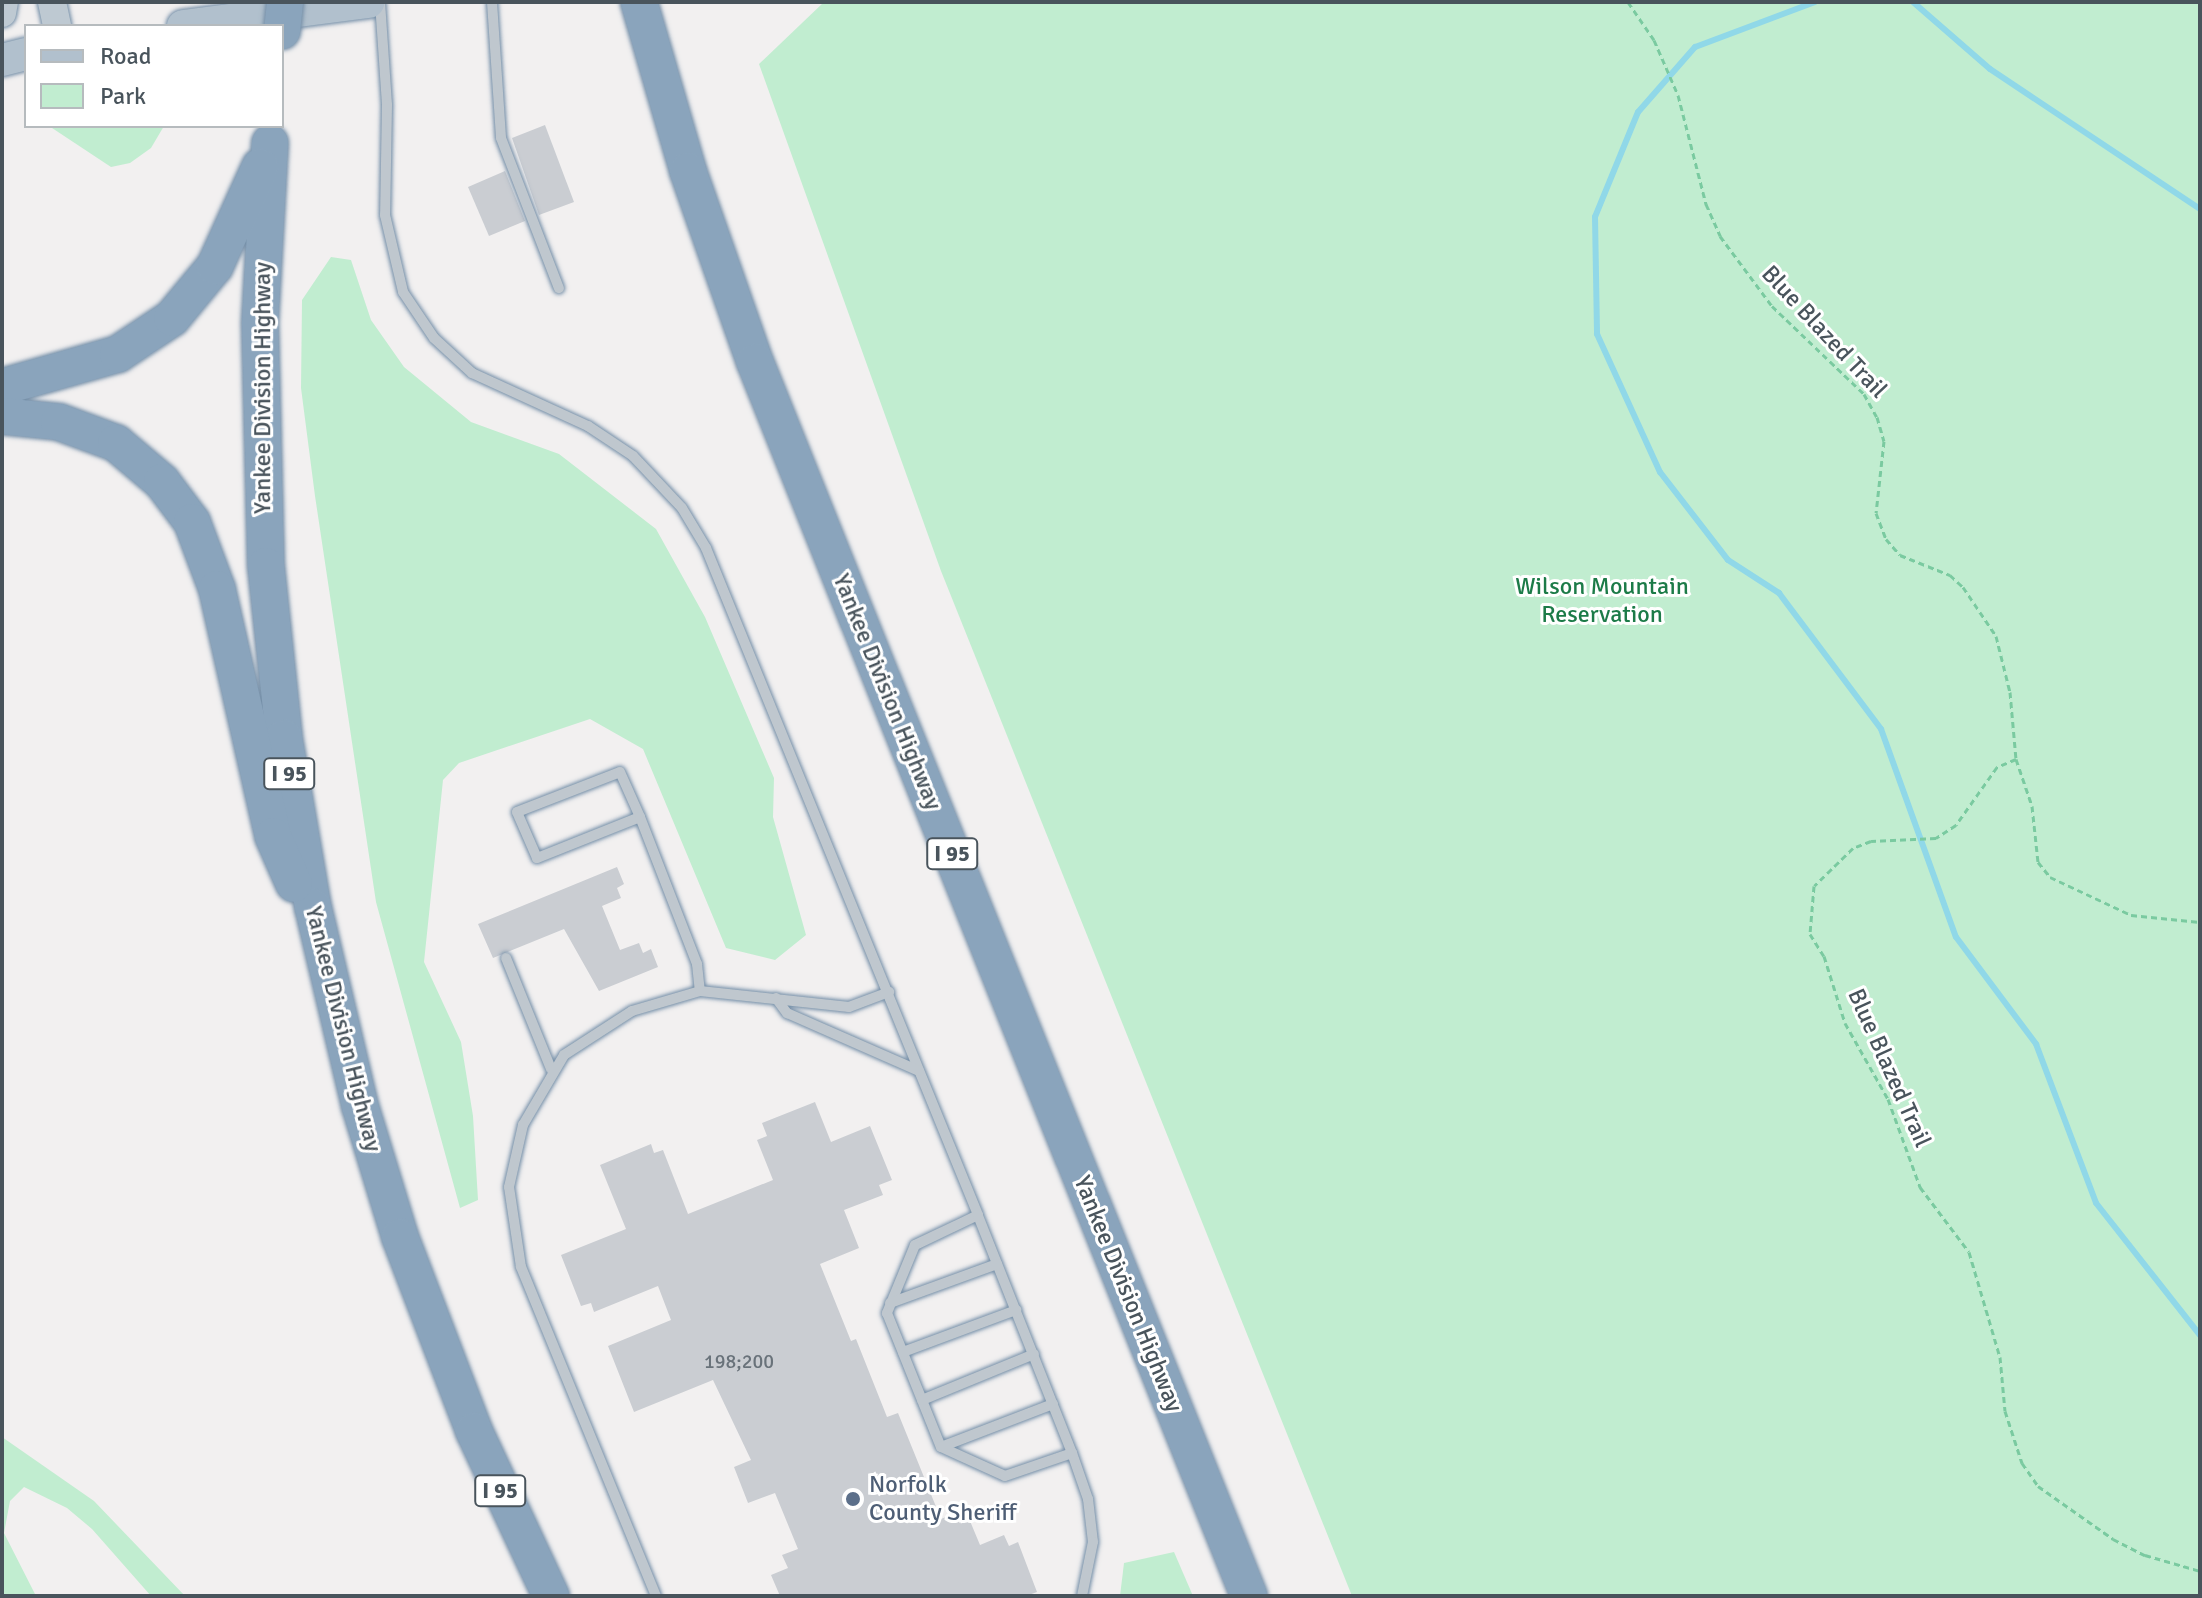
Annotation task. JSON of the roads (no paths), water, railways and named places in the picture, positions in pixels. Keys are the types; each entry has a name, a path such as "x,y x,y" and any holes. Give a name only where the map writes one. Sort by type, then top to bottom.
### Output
{"highway":[{"path":"283,24 285,2"},
{"name":"Yankee Division Highway","path":"640,7 688,171 751,352 1249,1596"},
{"path":"2,387 118,354 172,318 215,266 271,134"},
{"name":"Yankee Division Highway","path":"271,134 260,335 266,566 284,738 319,940 360,1106 411,1269 470,1421 551,1596"},
{"path":"2,416 59,422 116,443 156,476 192,522 217,589 273,836 319,940"}],"main road":[{"path":"2,13 4,2"},
{"path":"52,2 57,24"},
{"path":"198,24 368,2"}],"lane":[{"path":"380,2 387,105 385,215 403,292 434,338 472,373 612,440 682,508 706,548 889,992 1072,1453 1088,1499 1093,1542 1082,1596"},
{"path":"492,2 501,138 559,288"},
{"path":"640,817 537,858 517,812 620,772 640,817 697,964 700,991"},
{"path":"506,958 551,1069"},
{"path":"656,1596 526,1280 512,1230 509,1187 514,1152 532,1101 551,1069 605,1025 671,997 700,991 849,1007 889,992"},
{"path":"776,998 787,1013 919,1071"},
{"path":"978,1215 915,1245 887,1313 941,1447 1005,1476 1072,1453"},
{"path":"890,1303 997,1264"},
{"path":"903,1352 1016,1310"},
{"path":"922,1400 1034,1354"},
{"path":"941,1447 1053,1404"}],"waterway":[{"path":"1815,2 1695,47 1638,112 1595,217 1597,334 1660,472 1728,560 1779,593 1881,729 1956,937 2036,1044 2096,1203 2200,1335"},
{"path":"1913,2 1990,69 2200,209"}],"place":[{"name":"Norfolk County Sheriff","path":"853,1499"}],"park label":[{"name":"Wilson Mountain Reservation","path":"1602,601"}]}
